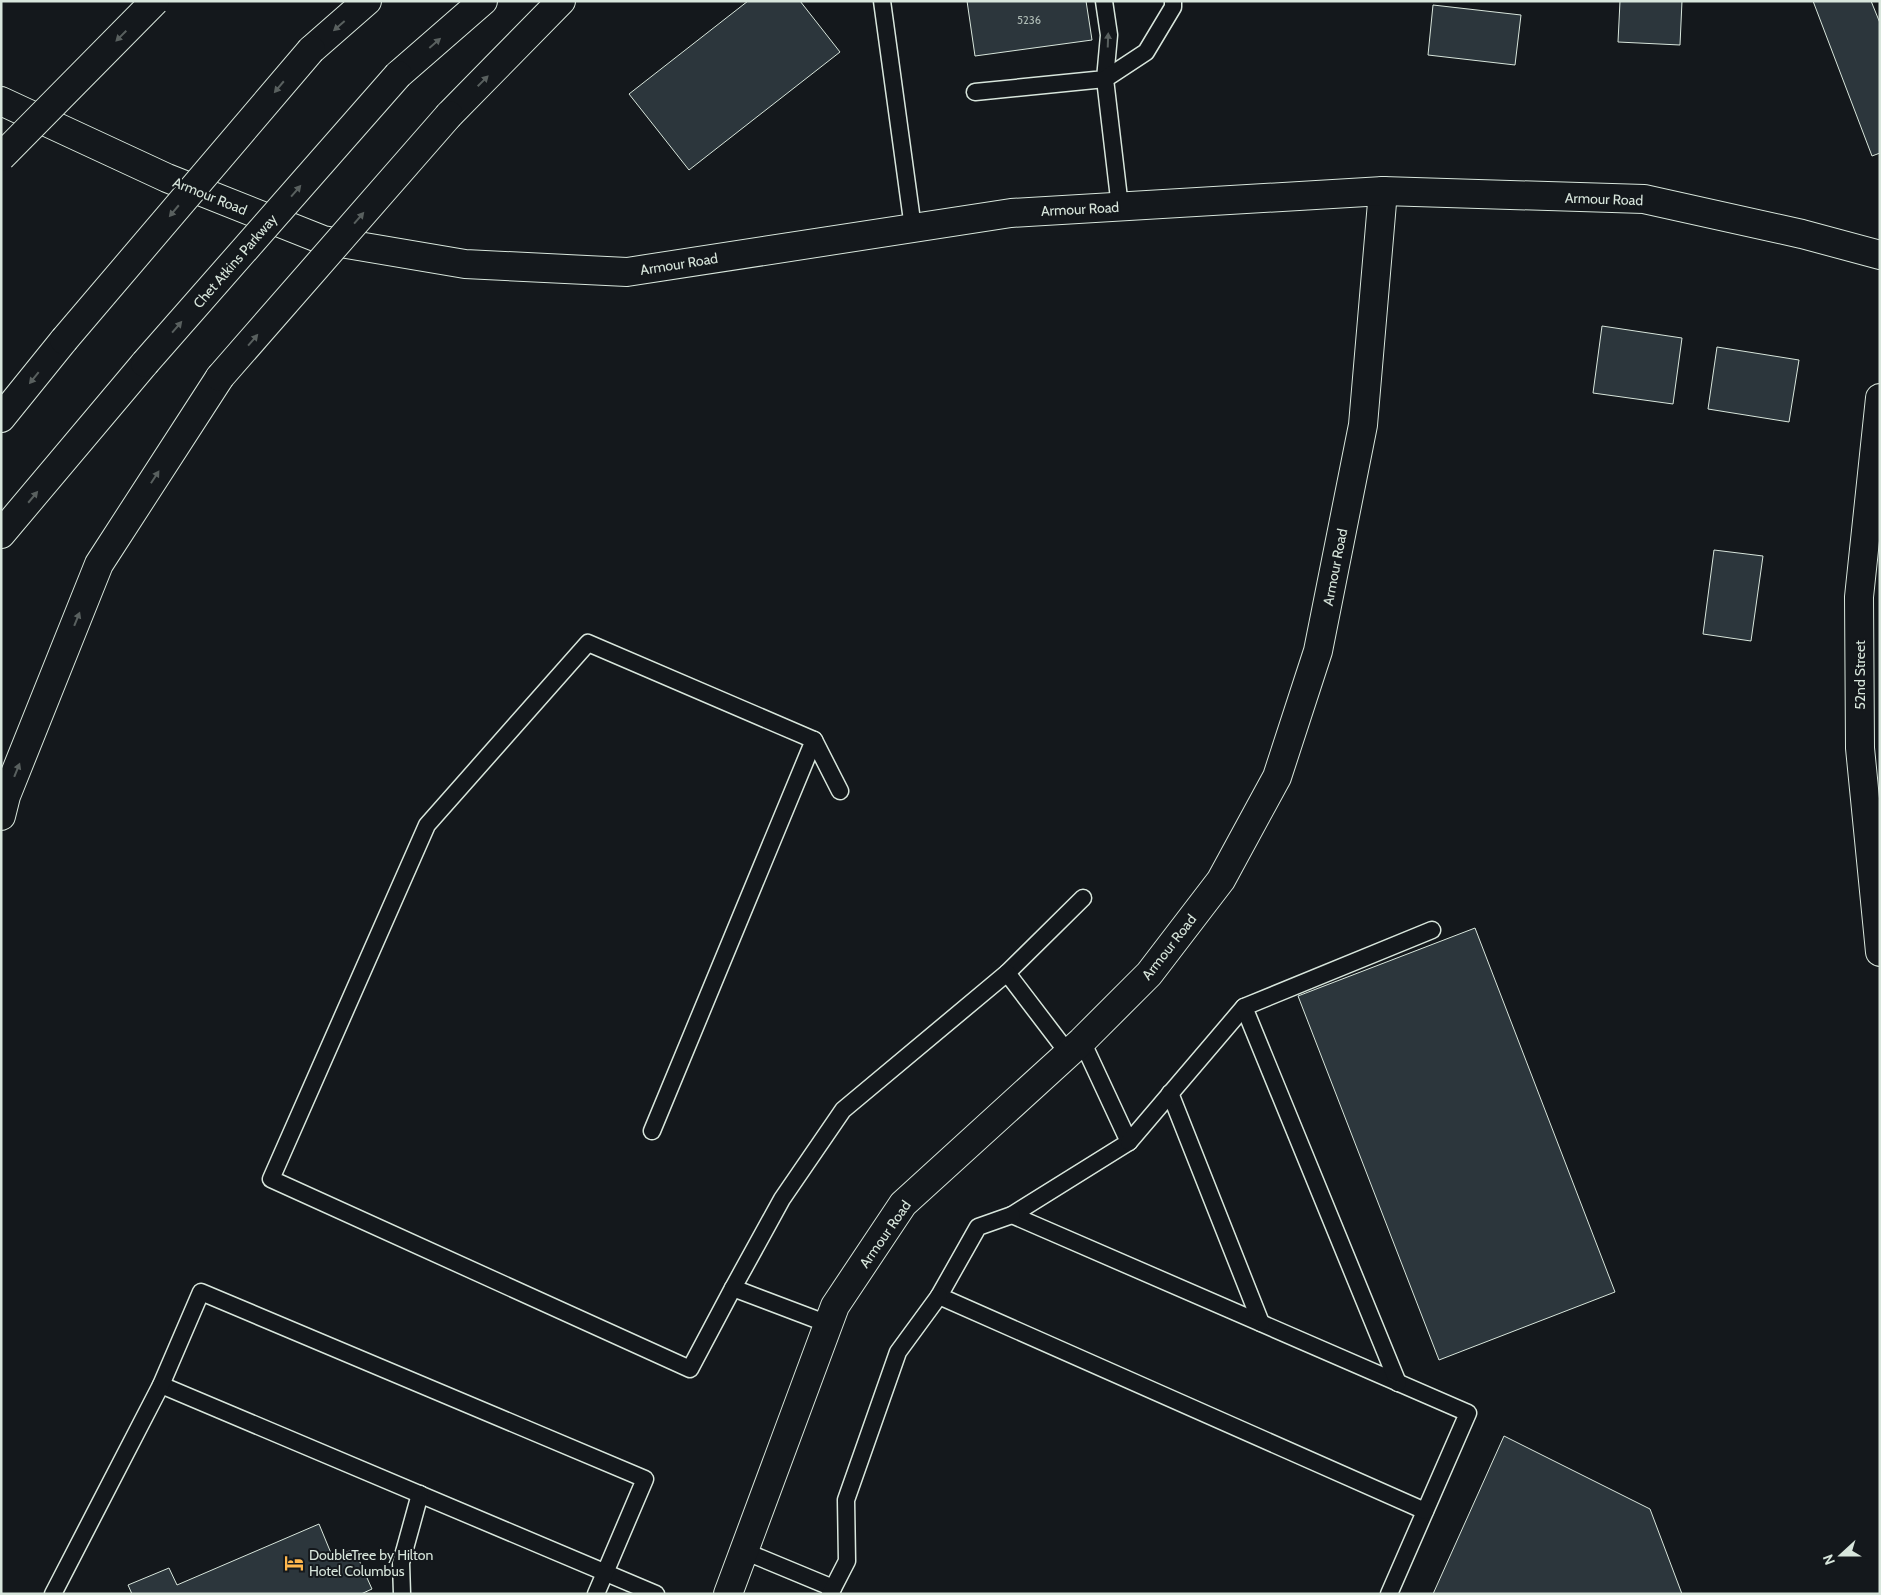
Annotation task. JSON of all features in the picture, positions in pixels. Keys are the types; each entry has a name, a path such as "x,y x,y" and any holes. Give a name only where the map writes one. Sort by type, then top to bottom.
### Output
{"main road":[{"path":"1,157 155,1"},
{"path":"1,418 64,340 311,50 367,1"},
{"name":"Chet Atkins Parkway","path":"1,534 145,363 398,75 483,1"},
{"path":"1,816 6,796 99,564 220,377 449,115 562,1"},
{"name":"Armour Road","path":"1,101 167,178 323,240 465,264 627,272 1011,212 1383,191 1644,199 1802,234 1880,255"},
{"name":"Armour Road","path":"728,1594 835,1306 903,1204 1075,1047 1149,974 1222,880 1277,777 1318,651 1363,425 1383,191"},
{"name":"52nd Street","path":"1880,398 1875,500 1859,597 1860,748 1880,952"}],"lane":[{"path":"882,1 913,228"},
{"path":"1104,1 1109,36 1106,79 1120,207"},
{"path":"975,92 1106,79 1146,52 1173,7 1173,1"},
{"path":"840,791 814,740 588,643 427,826 271,1179 690,1369 732,1288 782,1199 843,1110 1008,973 1084,898"},
{"path":"652,1131 814,740"},
{"path":"744,1550 832,1591 847,1561 846,1500 898,1352 940,1296 978,1227 1012,1215 1129,1142 1244,1007 1432,930"},
{"path":"1008,973 1075,1047 1129,1142"},
{"path":"1244,1007 1398,1383"},
{"path":"1170,1093 1261,1323"},
{"path":"1012,1215 1468,1413 1389,1594"},
{"path":"732,1288 828,1324"},
{"path":"53,1594 161,1384 201,1292 645,1479 596,1594"},
{"path":"940,1296 1425,1511"},
{"path":"161,1384 656,1594"},
{"path":"402,1594 401,1563 420,1494"}],"building":[{"path":"748,1 800,1 840,52 689,170 629,94"},
{"path":"967,1 1086,1 1092,40 975,56"},
{"path":"1620,1 1682,1 1680,45 1618,42"},
{"path":"1813,1 1871,1 1880,23 1880,153 1872,156"},
{"path":"1433,5 1521,15 1515,65 1428,55"},
{"path":"1602,326 1682,338 1673,404 1593,393"},
{"path":"1717,347 1799,360 1789,422 1708,409"},
{"path":"1714,550 1763,556 1751,641 1703,634"},
{"path":"1475,928 1615,1292 1439,1360 1298,996"},
{"path":"1504,1436 1650,1509 1682,1594 1433,1594"},
{"name":"DoubleTree by Hilton Hotel Columbus","path":"319,1524 333,1558 354,1549 372,1589 361,1594 132,1594 128,1585 169,1568 177,1585"}],"place":[{"name":"DoubleTree by Hilton Hotel Columbus","path":"294,1563"}]}
